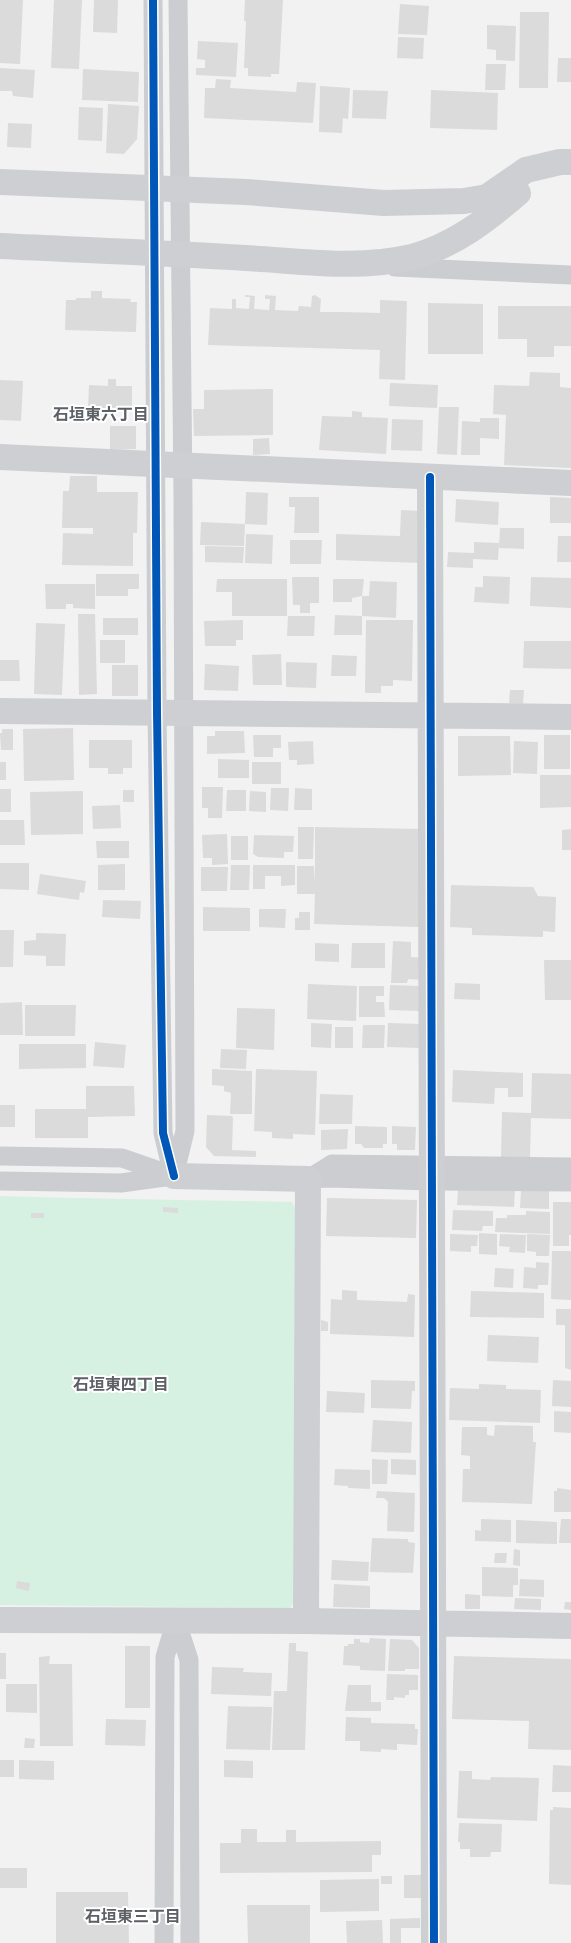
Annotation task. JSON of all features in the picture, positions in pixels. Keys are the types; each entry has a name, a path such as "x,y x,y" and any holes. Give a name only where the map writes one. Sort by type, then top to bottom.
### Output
{"street":[{"path":"153,0 167,188 168,254 182,466 185,1131 174,1176"},
{"path":"167,188 178,0"},
{"path":"0,182 246,192 384,203 464,201 487,197 526,170 559,163"},
{"path":"349,265 412,256 461,237 559,163"},
{"path":"0,246 571,275"},
{"path":"168,254 156,465 163,1133 174,1176"},
{"path":"0,457 571,483"},
{"path":"430,478 434,1943"},
{"path":"0,711 571,717"},
{"path":"0,1156 122,1158 174,1176"},
{"path":"0,1181 121,1183 174,1176 308,1179 571,1167"},
{"path":"432,1174 571,1182"},
{"path":"306,1621 308,1179"},
{"path":"0,1620 306,1621 571,1626"},
{"path":"164,1943 164,1657 176,1620"},
{"path":"176,1620 189,1660 190,1943"}],"green space":[{"path":"0,1196 292,1202 296,1210 295,1601 290,1608 0,1605"}],"building":[{"path":"0,0 23,0 20,64 0,63"},
{"path":"54,0 82,0 79,69 51,68"},
{"path":"94,0 118,0 117,33 93,32"},
{"path":"245,0 283,0 279,74 271,74 271,77 248,76 248,68 244,68"},
{"path":"400,4 429,6 427,35 398,34"},
{"path":"520,12 549,12 548,88 519,88"},
{"path":"487,25 516,26 515,61 496,60 496,50 487,49"},
{"path":"398,37 424,38 423,59 397,58"},
{"path":"198,41 238,43 236,77 196,75 196,68 205,68 205,60 197,59"},
{"path":"558,58 571,58 571,82 557,82"},
{"path":"486,64 506,64 505,90 485,90"},
{"path":"0,68 35,70 33,98 13,96 12,91 0,91"},
{"path":"83,69 139,72 138,102 82,100"},
{"path":"216,79 231,80 230,88 296,92 297,82 316,83 313,123 204,118 205,88 215,88"},
{"path":"320,86 350,88 348,119 343,118 342,133 319,132"},
{"path":"353,90 388,91 386,119 352,118"},
{"path":"431,90 498,93 497,130 430,128"},
{"path":"108,104 139,106 137,139 124,154 106,153"},
{"path":"79,107 103,108 102,141 78,140"},
{"path":"8,123 32,124 31,148 7,147"},
{"path":"91,291 102,291 102,298 131,299 130,302 137,302 136,332 65,330 66,300 91,298"},
{"path":"245,295 255,296 254,309 269,310 270,299 265,299 265,295 276,296 275,310 298,311 299,306 311,307 312,296 315,295 321,299 320,312 380,313 380,300 407,301 405,380 379,379 380,350 208,345 210,308 232,309 232,299 236,299 236,308 249,309 250,297 245,297"},
{"path":"428,303 483,304 483,354 428,354"},
{"path":"498,306 571,306 571,346 554,346 554,357 527,357 527,339 498,339"},
{"path":"530,372 560,373 560,387 571,388 571,468 504,465 506,415 493,414 494,385 529,386"},
{"path":"108,379 116,379 116,386 132,386 132,410 88,409 89,385 108,386"},
{"path":"0,380 23,381 21,421 0,420"},
{"path":"390,383 438,385 437,408 389,406"},
{"path":"273,389 273,435 194,436 193,409 204,409 204,390"},
{"path":"439,407 459,407 457,455 437,454"},
{"path":"352,411 362,412 362,417 388,418 386,454 319,450 322,416 352,417"},
{"path":"480,418 499,418 499,439 480,438 480,455 461,455 462,421 480,422"},
{"path":"392,419 423,420 422,451 391,450"},
{"path":"110,426 136,426 136,449 110,450"},
{"path":"269,438 270,454 253,455 253,439"},
{"path":"70,476 97,476 97,492 138,492 137,533 133,533 133,566 62,565 63,533 93,534 93,528 62,528 63,491 69,491"},
{"path":"246,492 268,493 267,525 245,524"},
{"path":"289,497 319,497 319,533 294,533 295,507 289,507"},
{"path":"550,497 571,498 571,523 550,523"},
{"path":"456,499 499,502 498,525 455,522"},
{"path":"401,510 423,511 421,563 336,560 336,534 400,536"},
{"path":"201,522 245,524 244,546 200,545"},
{"path":"500,528 524,528 524,549 499,548"},
{"path":"246,534 273,535 272,564 245,563"},
{"path":"558,536 571,536 571,562 557,562"},
{"path":"290,540 322,540 321,564 290,564"},
{"path":"474,542 499,543 498,560 473,559 473,568 447,567 448,552 474,553"},
{"path":"205,546 244,547 243,563 205,562"},
{"path":"96,574 139,574 139,589 128,589 128,596 96,596"},
{"path":"483,576 510,577 509,604 474,602 475,587 483,587"},
{"path":"292,577 319,577 319,603 310,603 310,613 300,613 300,605 293,605"},
{"path":"531,577 571,578 571,608 530,606"},
{"path":"217,579 287,579 287,616 232,616 232,592 216,592"},
{"path":"333,579 364,579 362,596 352,598 352,602 333,602"},
{"path":"370,581 397,582 396,618 362,616 362,596 369,596"},
{"path":"45,584 95,584 95,609 73,608 73,604 66,604 66,609 46,609"},
{"path":"78,614 95,614 97,694 79,695"},
{"path":"335,615 362,616 362,635 334,635"},
{"path":"288,616 315,616 314,636 287,636"},
{"path":"103,618 138,618 138,635 103,635"},
{"path":"243,620 243,640 236,640 236,646 205,646 204,621"},
{"path":"366,620 413,620 412,681 393,680 393,686 381,686 381,693 365,693"},
{"path":"36,623 65,624 62,695 34,694"},
{"path":"100,640 125,640 125,663 100,663"},
{"path":"524,641 571,641 571,669 523,668"},
{"path":"281,654 282,685 253,685 252,655"},
{"path":"332,655 357,656 356,676 331,676"},
{"path":"0,660 19,660 20,681 0,681"},
{"path":"286,662 317,663 316,688 286,687"},
{"path":"205,664 239,666 238,691 204,690"},
{"path":"112,665 138,665 138,696 112,696"},
{"path":"510,690 524,690 523,704 509,703"},
{"path":"73,728 74,780 24,781 23,729"},
{"path":"2,729 13,729 13,750 1,750 0,733 2,733"},
{"path":"215,731 244,731 245,753 207,754 207,736 215,736"},
{"path":"253,735 281,735 281,748 273,748 273,757 254,757"},
{"path":"544,735 570,735 570,769 544,769"},
{"path":"458,736 510,736 511,775 458,776"},
{"path":"89,740 132,740 132,768 123,768 123,774 108,774 108,768 89,768"},
{"path":"313,741 314,764 297,765 297,760 289,760 288,742"},
{"path":"514,741 538,742 537,774 513,773"},
{"path":"218,759 249,760 249,778 218,778"},
{"path":"0,762 6,762 6,780 0,780"},
{"path":"252,762 281,762 281,784 252,784"},
{"path":"540,775 571,775 571,807 540,808"},
{"path":"202,787 223,787 222,818 208,818 208,808 202,808"},
{"path":"271,788 289,788 288,811 270,810"},
{"path":"295,788 312,789 312,810 294,810"},
{"path":"0,789 11,789 11,812 0,812"},
{"path":"123,790 134,790 134,802 123,802"},
{"path":"227,790 246,790 246,811 226,811"},
{"path":"83,791 83,834 31,835 30,792"},
{"path":"250,791 266,792 266,812 249,811"},
{"path":"120,805 121,828 93,829 92,806"},
{"path":"0,820 24,820 25,845 0,845"},
{"path":"298,827 314,827 313,859 298,859"},
{"path":"315,827 422,829 419,927 314,924 315,894 297,894 297,866 314,866 315,885"},
{"path":"571,829 571,850 562,850 562,830"},
{"path":"227,834 228,864 212,865 212,858 203,858 202,835"},
{"path":"254,835 294,836 293,852 284,852 284,858 258,857 253,854"},
{"path":"231,836 248,836 248,860 231,860"},
{"path":"96,841 129,841 129,858 97,858"},
{"path":"0,863 29,863 29,890 0,889"},
{"path":"125,864 125,890 98,890 98,865"},
{"path":"231,865 250,865 249,890 230,890"},
{"path":"253,865 295,865 295,885 281,886 281,876 265,876 265,889 253,889"},
{"path":"201,867 228,867 227,891 201,891"},
{"path":"40,874 86,881 84,893 80,892 79,900 37,894"},
{"path":"451,885 533,887 538,896 556,897 555,932 543,931 543,937 472,935 472,928 450,927"},
{"path":"103,900 141,901 140,919 102,917"},
{"path":"203,907 250,908 250,931 203,931"},
{"path":"259,909 286,909 285,928 259,927"},
{"path":"299,912 310,912 310,930 295,930 295,918 299,918"},
{"path":"0,930 14,930 13,967 0,967"},
{"path":"36,933 66,934 65,966 46,966 46,956 24,955 24,941 36,940"},
{"path":"393,941 411,942 411,957 424,958 423,980 408,979 407,983 391,983"},
{"path":"315,943 339,944 339,962 315,961"},
{"path":"352,943 385,943 385,968 351,968"},
{"path":"544,960 571,960 571,1000 545,1000"},
{"path":"455,983 480,984 480,1000 454,999"},
{"path":"308,984 357,986 356,1021 307,1019"},
{"path":"390,985 420,986 419,1011 389,1010"},
{"path":"359,986 384,986 384,996 376,996 376,1002 384,1002 385,1017 359,1017"},
{"path":"22,1002 23,1035 0,1035 0,1003"},
{"path":"25,1005 76,1005 75,1036 25,1036"},
{"path":"237,1008 275,1009 274,1050 236,1048"},
{"path":"311,1023 332,1024 331,1048 311,1047"},
{"path":"388,1023 421,1024 420,1048 387,1047"},
{"path":"363,1025 385,1025 384,1048 362,1048"},
{"path":"335,1027 353,1027 353,1048 335,1048"},
{"path":"95,1042 126,1045 124,1068 93,1066"},
{"path":"19,1044 86,1044 86,1068 19,1069"},
{"path":"221,1049 247,1050 246,1069 220,1068"},
{"path":"212,1069 252,1071 252,1114 230,1114 231,1093 224,1091 224,1086 212,1085"},
{"path":"256,1069 317,1071 315,1135 293,1134 293,1139 272,1138 272,1132 254,1131"},
{"path":"453,1070 523,1073 523,1097 508,1097 508,1088 495,1088 494,1104 452,1102"},
{"path":"532,1073 571,1074 571,1119 531,1118 530,1157 501,1157 502,1112 531,1113"},
{"path":"86,1086 134,1086 135,1116 88,1117 88,1138 35,1138 35,1109 86,1109"},
{"path":"320,1094 353,1095 352,1124 319,1124"},
{"path":"0,1105 15,1105 15,1127 0,1127"},
{"path":"207,1115 232,1116 232,1150 256,1151 256,1157 214,1156 206,1147"},
{"path":"355,1126 387,1127 387,1144 383,1144 383,1148 364,1148 361,1144 355,1144"},
{"path":"392,1126 416,1127 415,1150 397,1150 397,1144 392,1144"},
{"path":"348,1129 347,1149 321,1150 321,1130"},
{"path":"515,1189 514,1207 457,1205 458,1190"},
{"path":"521,1190 549,1191 549,1209 520,1208"},
{"path":"327,1198 417,1200 416,1238 326,1236"},
{"path":"553,1202 571,1202 569,1246 553,1246"},
{"path":"163,1207 178,1208 178,1213 163,1212"},
{"path":"453,1210 493,1211 493,1226 483,1226 482,1231 452,1230"},
{"path":"526,1211 550,1212 550,1234 495,1232 496,1218 507,1218 507,1215 526,1215"},
{"path":"31,1213 44,1213 44,1218 31,1218"},
{"path":"479,1233 497,1234 497,1255 479,1254"},
{"path":"450,1234 478,1235 477,1246 471,1246 471,1252 450,1251"},
{"path":"500,1234 526,1235 525,1253 509,1252 510,1247 499,1246"},
{"path":"527,1234 550,1235 549,1256 536,1256 536,1252 527,1251"},
{"path":"552,1251 571,1251 571,1300 551,1299"},
{"path":"536,1262 549,1263 548,1285 538,1285 538,1289 523,1288 524,1267 536,1268"},
{"path":"495,1268 514,1269 513,1288 494,1287"},
{"path":"342,1290 357,1291 357,1300 407,1302 408,1294 415,1295 414,1337 330,1334 331,1299 342,1300"},
{"path":"471,1291 544,1293 544,1318 470,1317"},
{"path":"556,1309 571,1309 571,1370 565,1368 565,1325 556,1325"},
{"path":"321,1320 328,1322 328,1331 321,1331"},
{"path":"488,1335 539,1337 538,1363 487,1361"},
{"path":"371,1380 415,1381 415,1391 412,1391 411,1409 371,1408"},
{"path":"553,1380 571,1381 571,1407 552,1406"},
{"path":"479,1384 506,1385 506,1389 541,1390 540,1423 449,1420 450,1388 479,1389"},
{"path":"327,1391 365,1393 364,1413 326,1412"},
{"path":"554,1411 571,1412 571,1433 554,1432"},
{"path":"373,1420 412,1422 411,1453 371,1452"},
{"path":"495,1425 533,1426 533,1442 536,1442 532,1504 462,1502 463,1469 470,1469 470,1456 461,1455 462,1427 487,1427 487,1435 494,1436"},
{"path":"372,1459 388,1460 387,1484 372,1484"},
{"path":"391,1459 416,1460 416,1475 391,1474"},
{"path":"335,1469 370,1470 370,1489 334,1485"},
{"path":"557,1488 571,1490 571,1512 554,1512 554,1491 557,1491"},
{"path":"377,1491 415,1493 414,1532 387,1531 388,1502 384,1498 376,1498"},
{"path":"481,1519 511,1520 511,1542 475,1541 475,1530 481,1531"},
{"path":"561,1519 571,1519 571,1543 559,1543"},
{"path":"516,1520 557,1522 557,1544 516,1543"},
{"path":"372,1538 408,1539 408,1542 415,1543 413,1573 370,1572"},
{"path":"514,1549 520,1550 520,1566 513,1565"},
{"path":"495,1553 507,1553 506,1563 494,1563"},
{"path":"332,1560 369,1562 368,1581 331,1580"},
{"path":"482,1567 518,1568 518,1585 513,1585 513,1597 482,1596"},
{"path":"520,1579 544,1580 544,1597 519,1596"},
{"path":"17,1581 30,1583 29,1591 16,1588"},
{"path":"334,1584 370,1586 370,1608 333,1607"},
{"path":"465,1594 480,1595 480,1609 465,1609"},
{"path":"515,1598 541,1599 541,1610 514,1609"},
{"path":"565,1602 571,1602 571,1610 564,1609"},
{"path":"370,1638 386,1639 385,1671 360,1670 360,1666 343,1665 344,1646 354,1644 354,1639 360,1639 360,1642 369,1643"},
{"path":"390,1639 412,1640 419,1648 419,1669 388,1671"},
{"path":"289,1643 296,1643 296,1651 308,1652 305,1750 272,1750 274,1691 287,1691"},
{"path":"125,1646 150,1646 150,1708 125,1708"},
{"path":"0,1653 6,1653 6,1679 0,1679"},
{"path":"50,1656 49,1664 72,1664 73,1746 40,1746 39,1657"},
{"path":"454,1656 571,1659 571,1750 528,1749 529,1721 452,1719"},
{"path":"212,1667 244,1668 243,1672 272,1673 271,1696 211,1694"},
{"path":"387,1674 418,1675 418,1690 409,1690 409,1695 405,1695 405,1698 394,1697 394,1700 386,1700"},
{"path":"6,1684 37,1684 37,1713 6,1712"},
{"path":"348,1685 371,1685 371,1702 381,1702 381,1711 345,1711"},
{"path":"228,1706 272,1707 270,1750 226,1749"},
{"path":"346,1717 371,1718 371,1723 415,1724 415,1729 418,1729 417,1745 397,1744 397,1750 381,1749 381,1752 360,1751 360,1741 345,1741"},
{"path":"106,1719 146,1720 145,1746 105,1745"},
{"path":"25,1738 35,1739 34,1748 24,1748"},
{"path":"0,1760 14,1760 14,1777 0,1777"},
{"path":"19,1760 54,1761 54,1780 19,1779"},
{"path":"224,1760 253,1761 253,1778 224,1777"},
{"path":"553,1765 571,1766 571,1792 552,1792"},
{"path":"459,1771 472,1771 472,1779 490,1780 491,1777 539,1778 537,1821 457,1818"},
{"path":"553,1807 571,1808 571,1885 549,1884 550,1810 553,1810"},
{"path":"459,1823 502,1824 501,1852 491,1852 490,1857 470,1857 470,1849 460,1849 460,1842 458,1842"},
{"path":"241,1829 257,1829 257,1842 286,1842 286,1830 296,1830 296,1842 381,1841 381,1855 372,1855 372,1872 220,1873 220,1843 241,1843"},
{"path":"0,1868 27,1868 27,1888 0,1888"},
{"path":"404,1875 422,1875 423,1898 404,1898"},
{"path":"381,1876 392,1876 392,1884 381,1884"},
{"path":"379,1879 379,1911 320,1912 320,1880"},
{"path":"56,1892 128,1892 129,1943 56,1943"},
{"path":"247,1905 310,1905 310,1943 248,1943"},
{"path":"420,1918 420,1928 401,1928 401,1943 390,1943 390,1919"},
{"path":"382,1920 383,1943 347,1943 346,1921"}],"cycle path":[{"path":"153,0 157,712 163,1133 174,1176"},
{"path":"430,477 434,1943"}],"district":[{"name":"石垣東六丁目","path":"101,414"},
{"name":"石垣東四丁目","path":"121,1384"},
{"name":"石垣東三丁目","path":"133,1916"}]}
